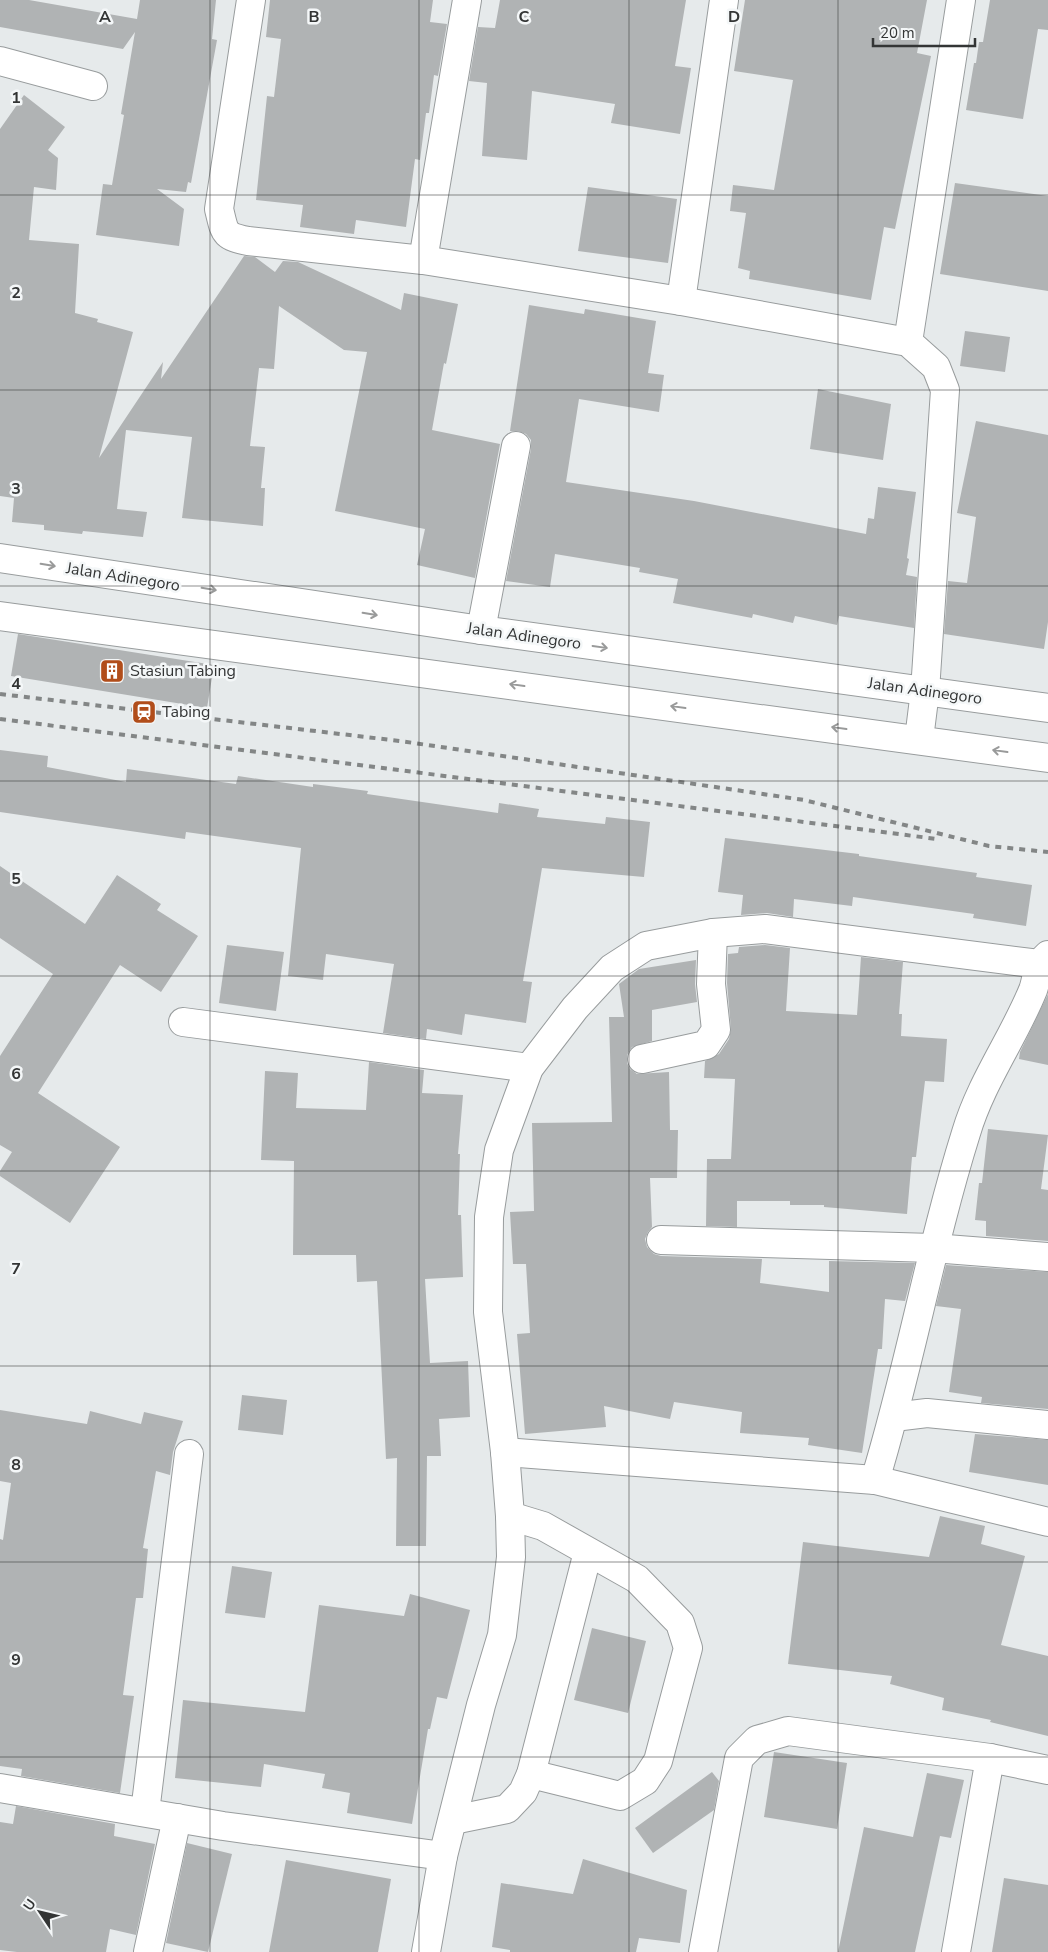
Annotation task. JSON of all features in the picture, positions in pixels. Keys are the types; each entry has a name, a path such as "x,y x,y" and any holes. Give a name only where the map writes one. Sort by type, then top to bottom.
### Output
{"main road":[{"path":"251,0 219,209 224,231 232,238 423,260 681,301 908,342 936,368 945,390 925,691 919,739"},
{"path":"423,260 467,0"},
{"path":"681,301 724,0"},
{"path":"908,342 962,0"},
{"path":"0,61 93,86"},
{"path":"481,630 516,446"},
{"name":"Jalan Adinegoro","path":"0,558 481,630 1048,708"},
{"path":"0,616 919,739 1048,758"},
{"path":"426,1952 443,1856 481,1705 502,1635 511,1557 505,1452 488,1312 489,1217 499,1150 529,1068 575,1008 612,968 646,946 713,933 765,928 1042,974 976,1102 966,1132 933,1248 894,1417 875,1480"},
{"path":"642,1059 706,1044 716,1030 711,984 713,933"},
{"path":"183,1022 529,1068"},
{"path":"661,1240 933,1248 1048,1257"},
{"path":"894,1417 927,1413 1048,1425"},
{"path":"505,1452 875,1480 1048,1522"},
{"path":"145,1812 189,1454"},
{"path":"510,1516 543,1526 637,1578 680,1623 688,1648 658,1761 645,1781 620,1796 531,1774"},
{"path":"453,1820 507,1809 523,1792 531,1774 588,1552"},
{"path":"703,1952 739,1758 757,1740 788,1731 990,1758 1048,1770"},
{"path":"956,1952 990,1758"},
{"path":"0,1788 223,1826 443,1856"},
{"path":"148,1952 177,1818"}],"building":[{"path":"0,0 29,0 137,19 140,0 216,0 212,39 217,40 191,183 188,182 186,192 157,189 184,209 179,246 96,235 103,184 112,185 124,115 121,114 135,32 123,49 0,27"},
{"path":"270,0 433,0 430,22 447,24 438,76 434,75 429,113 426,113 420,160 415,159 406,227 356,220 354,234 300,227 303,205 256,200 267,96 274,97 281,39 266,37"},
{"path":"500,0 686,0 675,66 691,68 680,134 611,123 615,104 532,91 527,160 482,156 487,83 469,81 478,27 495,28"},
{"path":"745,0 927,0 917,53 931,56 895,229 884,227 871,300 749,279 750,271 738,268 746,213 730,211 733,185 774,190 793,80 734,71"},
{"path":"990,0 1048,0 1048,30 1038,29 1023,119 966,110 974,63 976,63 979,42 983,42"},
{"path":"24,95 65,127 48,150 58,158 56,190 34,187 29,240 79,244 75,313 98,319 97,322 133,332 99,458 163,362 161,379 244,256 255,257 275,272 283,261 298,262 401,310 404,293 458,304 446,364 444,363 432,430 500,444 475,578 417,565 425,529 335,511 367,352 344,350 279,306 274,369 259,368 250,446 265,447 261,488 265,488 263,526 182,518 192,437 126,430 117,509 147,512 143,537 83,531 82,534 44,530 44,525 12,522 14,498 0,496 0,129"},
{"path":"955,183 1048,196 1048,291 940,274"},
{"path":"588,187 677,199 668,263 578,251"},
{"path":"529,305 584,314 585,309 656,321 648,373 664,375 659,412 579,399 566,482 694,501 866,534 868,518 874,519 878,487 916,492 906,575 917,577 914,628 839,616 837,625 795,616 793,623 753,614 752,618 673,603 678,579 639,572 640,568 555,554 550,587 506,581 531,449 531,440 526,434 510,431"},
{"path":"965,331 1010,337 1005,372 960,366"},
{"path":"818,389 891,404 883,460 810,449"},
{"path":"976,421 1048,435 1048,622 1044,649 944,634 948,581 967,583 976,517 957,513"},
{"name":"Stasiun Tabing","path":"18,634 214,665 207,708 11,676"},
{"path":"0,750 48,756 47,767 126,782 127,769 236,784 238,776 313,787 313,784 368,791 367,794 498,813 499,803 539,809 537,817 605,824 606,817 650,822 644,877 542,868 523,981 532,982 526,1023 465,1014 462,1035 427,1029 426,1039 383,1033 394,964 326,954 323,980 288,976 301,848 186,832 185,839 0,812"},
{"path":"725,838 859,854 859,856 977,873 976,877 1032,885 1026,926 973,918 974,914 853,897 852,906 794,899 793,917 767,913 741,915 743,895 718,892"},
{"path":"0,866 85,924 117,875 161,904 157,910 198,936 161,992 120,965 38,1093 120,1147 70,1223 0,1176 0,1171 12,1152 0,1145 0,1056 53,974 0,938"},
{"path":"227,945 284,952 276,1011 219,1003"},
{"path":"765,945 790,948 786,1011 857,1015 861,957 903,962 899,1014 902,1014 901,1036 947,1039 944,1082 925,1081 916,1157 912,1157 907,1214 824,1207 824,1205 790,1205 790,1201 737,1201 737,1227 706,1226 707,1159 731,1159 735,1079 704,1078 705,1061 719,1054 729,1039 731,1029 727,983 728,954 738,953 739,947"},
{"path":"696,960 695,984 697,1002 652,1010 652,1041 632,1047 627,1055 627,1063 630,1069 637,1074 669,1072 670,1130 678,1130 677,1178 650,1178 652,1227 645,1239 647,1247 654,1254 661,1256 762,1259 760,1283 829,1292 829,1261 915,1263 905,1301 885,1299 882,1349 878,1349 862,1453 808,1445 809,1438 740,1433 742,1412 674,1402 670,1419 604,1406 606,1427 525,1434 517,1334 530,1333 526,1264 513,1264 510,1212 534,1211 532,1123 612,1122 609,1017 624,1017 619,984 639,969"},
{"path":"1048,994 1048,1065 1019,1059 1020,1052"},
{"path":"369,1062 424,1070 422,1093 463,1095 458,1154 460,1154 458,1215 461,1215 463,1277 425,1279 430,1363 468,1361 470,1417 439,1419 441,1456 427,1456 426,1546 396,1546 397,1458 386,1459 377,1281 357,1282 356,1255 293,1255 294,1161 261,1160 265,1071 298,1073 296,1108 366,1110"},
{"path":"988,1129 1048,1135 1041,1189 1048,1190 1048,1241 986,1236 986,1221 975,1220 979,1183 982,1183"},
{"path":"946,1265 1048,1272 1048,1409 981,1403 982,1397 949,1392 961,1309 936,1306"},
{"path":"242,1395 287,1400 283,1435 238,1430"},
{"path":"0,1410 87,1424 90,1411 141,1424 144,1412 183,1421 173,1452 170,1475 156,1471 143,1548 148,1549 143,1598 136,1598 123,1695 134,1696 120,1793 21,1776 22,1769 0,1766 0,1539 3,1540 11,1483 0,1481"},
{"path":"975,1434 1048,1440 1048,1485 969,1472"},
{"path":"940,1516 985,1526 981,1544 1025,1556 1001,1645 1048,1656 1048,1736 990,1722 991,1720 942,1710 944,1698 890,1684 892,1676 788,1664 803,1542 929,1557"},
{"path":"232,1566 272,1572 265,1618 225,1613"},
{"path":"410,1594 470,1610 447,1699 437,1697 430,1729 428,1729 412,1824 347,1813 350,1793 322,1788 325,1774 264,1764 261,1787 175,1778 183,1700 305,1712 319,1605 404,1616"},
{"path":"592,1628 646,1641 628,1713 574,1700"},
{"path":"774,1752 847,1763 837,1829 764,1817"},
{"path":"712,1772 719,1781 714,1810 653,1853 635,1828"},
{"path":"927,1773 964,1780 951,1838 940,1836 915,1952 838,1952 864,1827 913,1837"},
{"path":"16,1806 115,1824 114,1836 155,1844 136,1935 110,1929 106,1952 17,1952 0,1950 0,1822 13,1824"},
{"path":"187,1843 232,1854 208,1952 166,1943"},
{"path":"583,1859 687,1890 680,1943 639,1938 636,1952 510,1952 510,1950 492,1947 501,1883 573,1894"},
{"path":"286,1860 391,1879 378,1952 269,1952"},
{"path":"1004,1878 1048,1885 1048,1952 992,1952"}],"railway":[{"path":"0,694 400,741 804,800 989,846 1048,852"},
{"path":"0,719 937,839"}],"place":[{"name":"Stasiun Tabing","path":"112,671"},
{"name":"Tabing","path":"144,712"}]}
